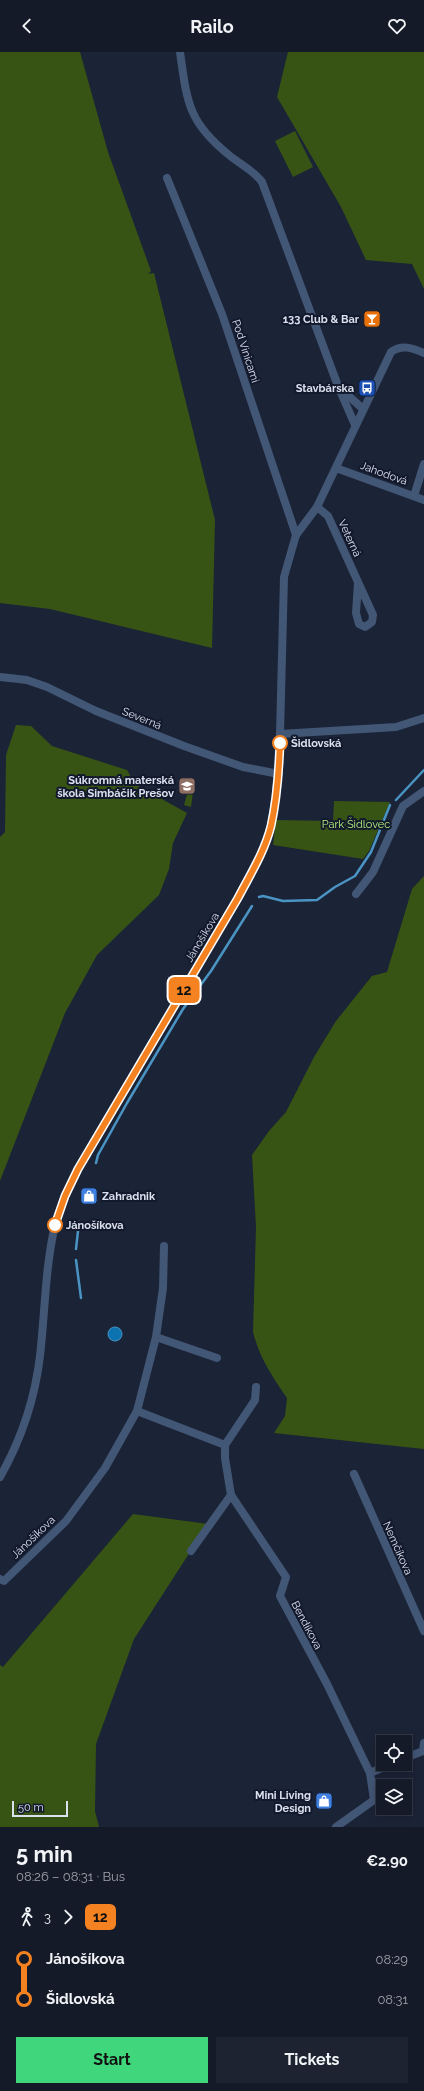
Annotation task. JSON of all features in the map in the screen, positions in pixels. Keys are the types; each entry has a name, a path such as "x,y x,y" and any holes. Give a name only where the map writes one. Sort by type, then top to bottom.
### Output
{"street":[{"path":"180,52 188,100 199,126 212,141 231,157 256,173 262,182 338,386 355,425"},
{"name":"Pod Vinicami","path":"167,178 222,314 296,535"},
{"path":"424,353 404,347 397,348 390,352 317,507 296,535 284,577 280,734 396,727 424,718"},
{"path":"338,386 363,409"},
{"path":"414,496 424,464"},
{"name":"Jahodová","path":"336,468 424,500"},
{"name":"Veterná","path":"317,507 328,516 373,615 372,622 368,626 359,624 356,619 358,583"},
{"name":"Severná","path":"0,676 27,680 47,687 96,711 184,746 250,769 278,774"},
{"name":"Jánošíkova","path":"0,1477 15,1451 28,1411 40,1357 44,1306 55,1226 65,1196 85,1158 238,898 258,859 271,826 278,774 280,734"},
{"path":"356,894 373,872 403,806 424,791"},
{"name":"Jánošíkova","path":"1,1582 66,1521 105,1468 137,1411 156,1337 162,1288 164,1246"},
{"path":"156,1337 217,1358"},
{"path":"137,1411 225,1445 255,1400 256,1387"},
{"name":"Bendíkova","path":"225,1445 224,1458 231,1495 286,1577 280,1596 327,1684 370,1773"},
{"name":"Nemčíkova","path":"354,1474 388,1554 424,1631"},
{"path":"191,1551 231,1495"},
{"path":"412,1755 423,1751 424,1744"},
{"path":"336,1827 374,1800 370,1773 376,1770"}],"green space":[{"path":"0,52 80,52 108,152 151,271 148,274 154,273 215,520 212,648 50,609 0,603"},
{"path":"288,52 424,52 424,289 412,264 366,260 341,207 277,97"},
{"path":"295,131 313,167 293,177 275,141"},
{"path":"16,725 31,726 52,746 127,770 135,784 187,813 173,843 169,869 159,895 97,955 65,1013 0,1181 0,837 5,832 6,755"},
{"path":"188,791 193,792 191,807 184,805"},
{"name":"Park Šidlovec","path":"334,801 390,802 369,851 363,859 273,845 276,820 333,821"},
{"path":"424,876 424,1449 274,1433 285,1416 287,1398 263,1359 253,1332 256,1227 252,1155 269,1131 286,1112 314,1057 336,1021 372,976 387,972 412,889"},
{"path":"133,1514 208,1524 134,1639 96,1744 95,1811 99,1827 0,1827 0,1665 3,1667"}],"water":[{"path":"112,1327 118,1327 122,1331 122,1337 118,1341 112,1341 108,1337 108,1331"}],"waterway":[{"path":"396,800 424,770"},
{"path":"259,897 263,896 283,901 317,900 335,887 355,876 371,852 390,805"},
{"path":"96,1163 98,1155 127,1103 183,1009 211,971 252,906"},
{"path":"76,1249 79,1222"},
{"path":"76,1260 81,1298"}],"bus line":[{"name":"12","path":"55,1225 65,1196 78,1169 238,898 261,853 271,826 278,774 280,743"}],"place":[{"name":"133 Club & Bar","path":"372,319"},
{"name":"Stavbárska","path":"367,388"},
{"name":"Šidlovská","path":"280,743"},
{"name":"Súkromná materská škola Simbáčik Prešov","path":"187,786"},
{"name":"Zahradnik","path":"89,1196"},
{"name":"Jánošíkova","path":"55,1225"},
{"name":"Mini Living Design","path":"324,1801"}]}
